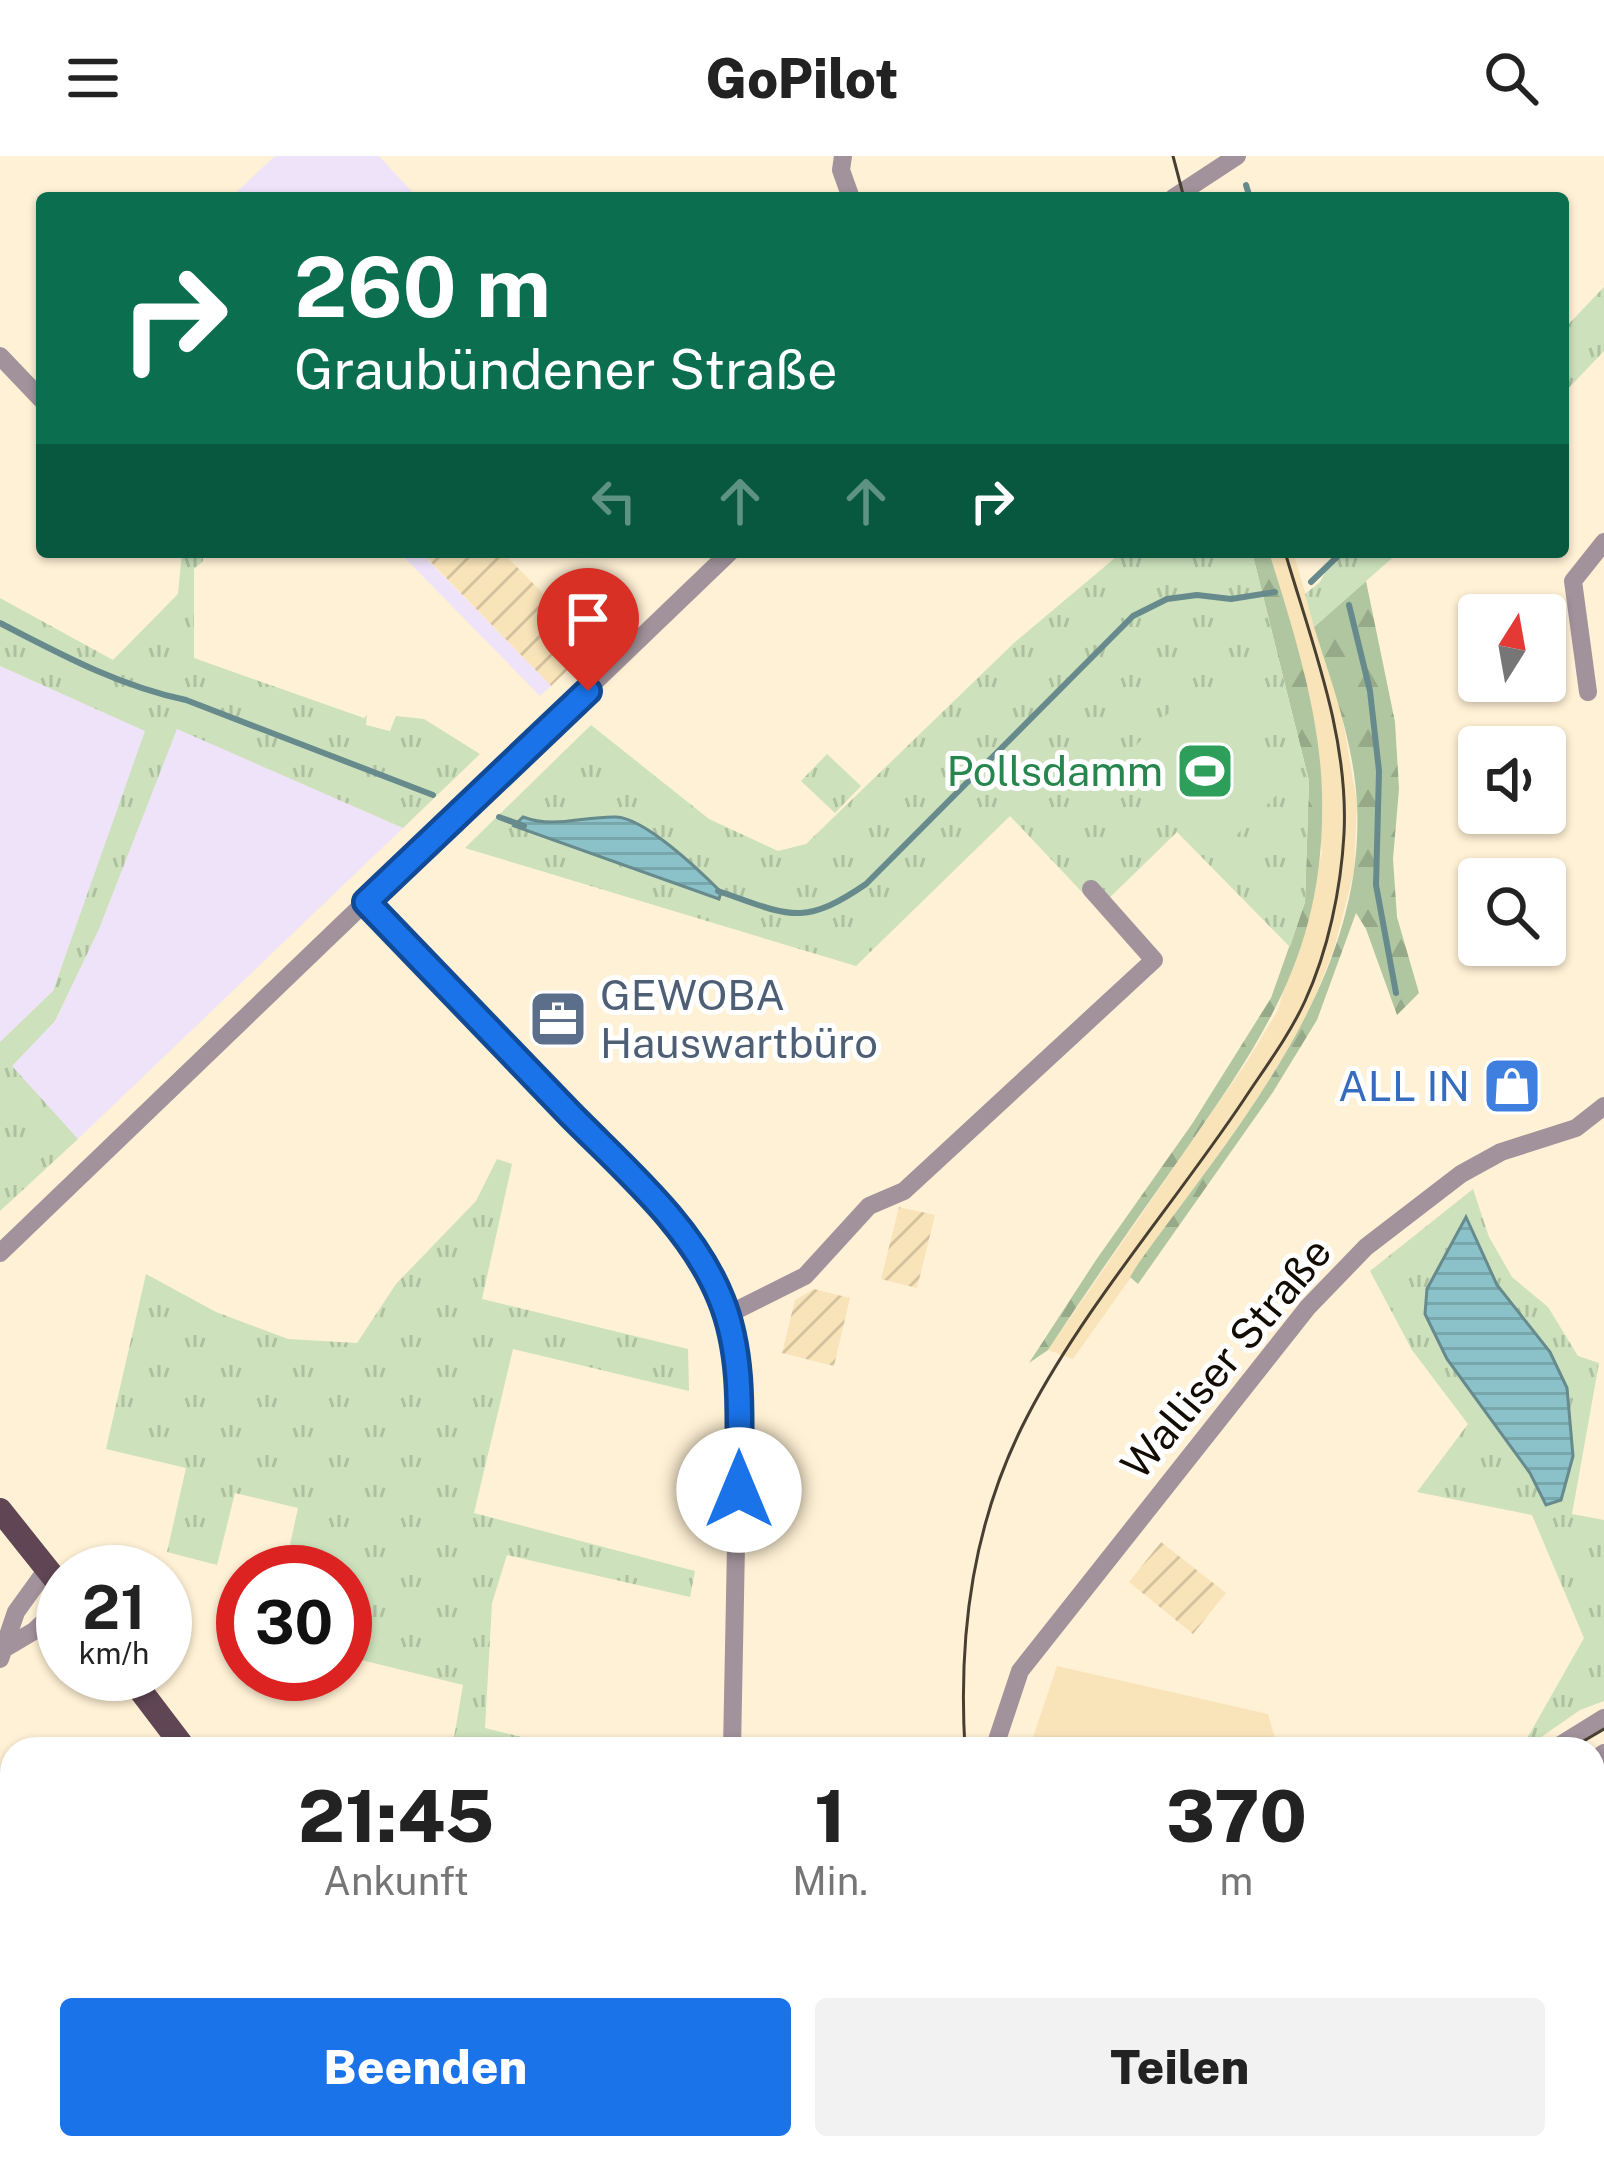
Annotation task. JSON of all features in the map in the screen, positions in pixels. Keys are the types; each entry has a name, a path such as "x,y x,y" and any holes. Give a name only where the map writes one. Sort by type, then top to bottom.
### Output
{"main road":[{"path":"0,1510 36,1555"},
{"path":"149,1701 176,1737"}],"street":[{"path":"843,156 841,170 848,192"},
{"path":"1182,192 1237,156"},
{"path":"0,356 36,394"},
{"path":"1588,692 1574,581 1604,542"},
{"path":"0,1253 724,558"},
{"path":"727,1315 795,1283 818,1266 868,1206 904,1191 1154,960 1091,889"},
{"path":"366,902 655,1203 710,1274 727,1315 739,1394 732,1737"},
{"name":"Walliser Straße","path":"998,1737 1020,1671 1044,1637 1308,1307 1366,1247 1461,1174 1501,1152 1576,1128 1604,1106"},
{"path":"3,1653 16,1612 36,1584"},
{"path":"3,1653 36,1629"},
{"path":"1573,1737 1604,1718"}],"shaded area":[{"path":"275,156 379,156 412,192 236,192"},
{"path":"405,558 426,558 551,686 540,696"},
{"path":"427,558 508,558 594,645 551,686"},
{"path":"1271,558 1295,558 1342,715 1357,803 1354,872 1334,949 1304,1024 1259,1097 1073,1359 1048,1350 1278,1010 1322,852 1294,635"},
{"path":"0,666 146,731 53,991 0,1042"},
{"path":"177,728 403,828 78,1139 11,1066 55,1021 99,929"},
{"path":"899,1207 935,1215 917,1288 881,1279"},
{"path":"814,1289 850,1298 834,1366 782,1353 795,1300"},
{"path":"1161,1542 1226,1593 1193,1634 1129,1582"},
{"path":"1057,1666 1268,1714 1275,1737 1033,1737"}],"green space":[{"path":"1604,287 1604,351 1569,388 1569,324"},
{"path":"181,558 203,558 194,569 194,658 364,718 367,715 366,725 390,731 396,716 424,719 480,754 403,828 177,729 99,929 55,1021 12,1066 78,1139 0,1211 0,1042 53,991 145,731 0,666 0,598 113,660 178,594"},
{"path":"1115,558 1253,558 1309,781 1305,902 1290,947 1177,832 1098,909 1010,816 856,966 465,848 591,725 709,819 778,851 806,844 1015,642"},
{"path":"1253,558 1271,558 1304,671 1320,763 1320,849 1301,947 1284,990 1237,1074 1048,1350 1029,1363 1192,1124 1271,998 1305,902 1309,781"},
{"path":"1333,558 1392,558 1314,627 1305,594 1320,582"},
{"path":"1366,581 1395,722 1397,917 1419,993 1397,1015 1356,913 1317,1020 1273,1092 1138,1284 1130,1277 1138,1264 1287,1050 1317,992 1340,932 1354,869 1357,804 1347,736 1314,627"},
{"name":"Pollsdamm","path":"1232,682 1266,716 1244,739 1288,784 1217,854 1122,759 1193,689 1209,705"},
{"path":"827,754 861,786 835,813 801,781"},
{"path":"497,1159 512,1164 482,1299 688,1349 689,1391 513,1349 474,1513 695,1571 690,1597 507,1555 492,1603 485,1728 521,1737 454,1737 463,1685 372,1663 372,1545 290,1545 298,1508 235,1493 222,1545 216,1545 216,1565 192,1558 192,1545 169,1545 186,1468 106,1449 146,1274 216,1312 288,1339 357,1343 396,1284 476,1201"},
{"path":"1473,1189 1489,1237 1512,1277 1548,1307 1578,1356 1599,1363 1572,1514 1604,1520 1604,1701 1580,1710 1541,1737 1528,1737 1584,1638 1532,1515 1417,1492 1468,1424 1412,1350 1370,1271"}],"water":[{"path":"523,817 546,822 628,820 686,859 721,892 719,899 514,826"},
{"path":"1466,1217 1497,1285 1550,1352 1567,1388 1573,1456 1561,1500 1546,1505 1530,1473 1447,1359 1425,1314 1427,1289"}],"waterway":[{"path":"1246,185 1248,192"},
{"path":"1311,582 1336,558"},
{"path":"718,891 794,913 810,912 844,898 866,884 1133,616 1167,599 1197,595 1231,599 1275,592"},
{"path":"1349,605 1370,691 1379,771 1376,885 1396,993"},
{"path":"0,623 114,678 186,700 433,795"},
{"path":"499,817 524,826"}],"tram line":[{"path":"1173,156 1182,192"},
{"path":"964,1737 964,1662 973,1578 1009,1455 1076,1334 1284,1040 1305,1001 1327,941 1344,834 1341,762 1326,691 1287,558"},
{"path":"1590,1737 1604,1729"}],"place":[{"name":"Pollsdamm","path":"1205,771"},
{"name":"GEWOBA Hauswartbüro","path":"558,1019"},
{"name":"ALL IN","path":"1512,1086"}],"route":[{"path":"588,691 366,902 626,1172 710,1274 727,1315 739,1394 739,1490"}]}
